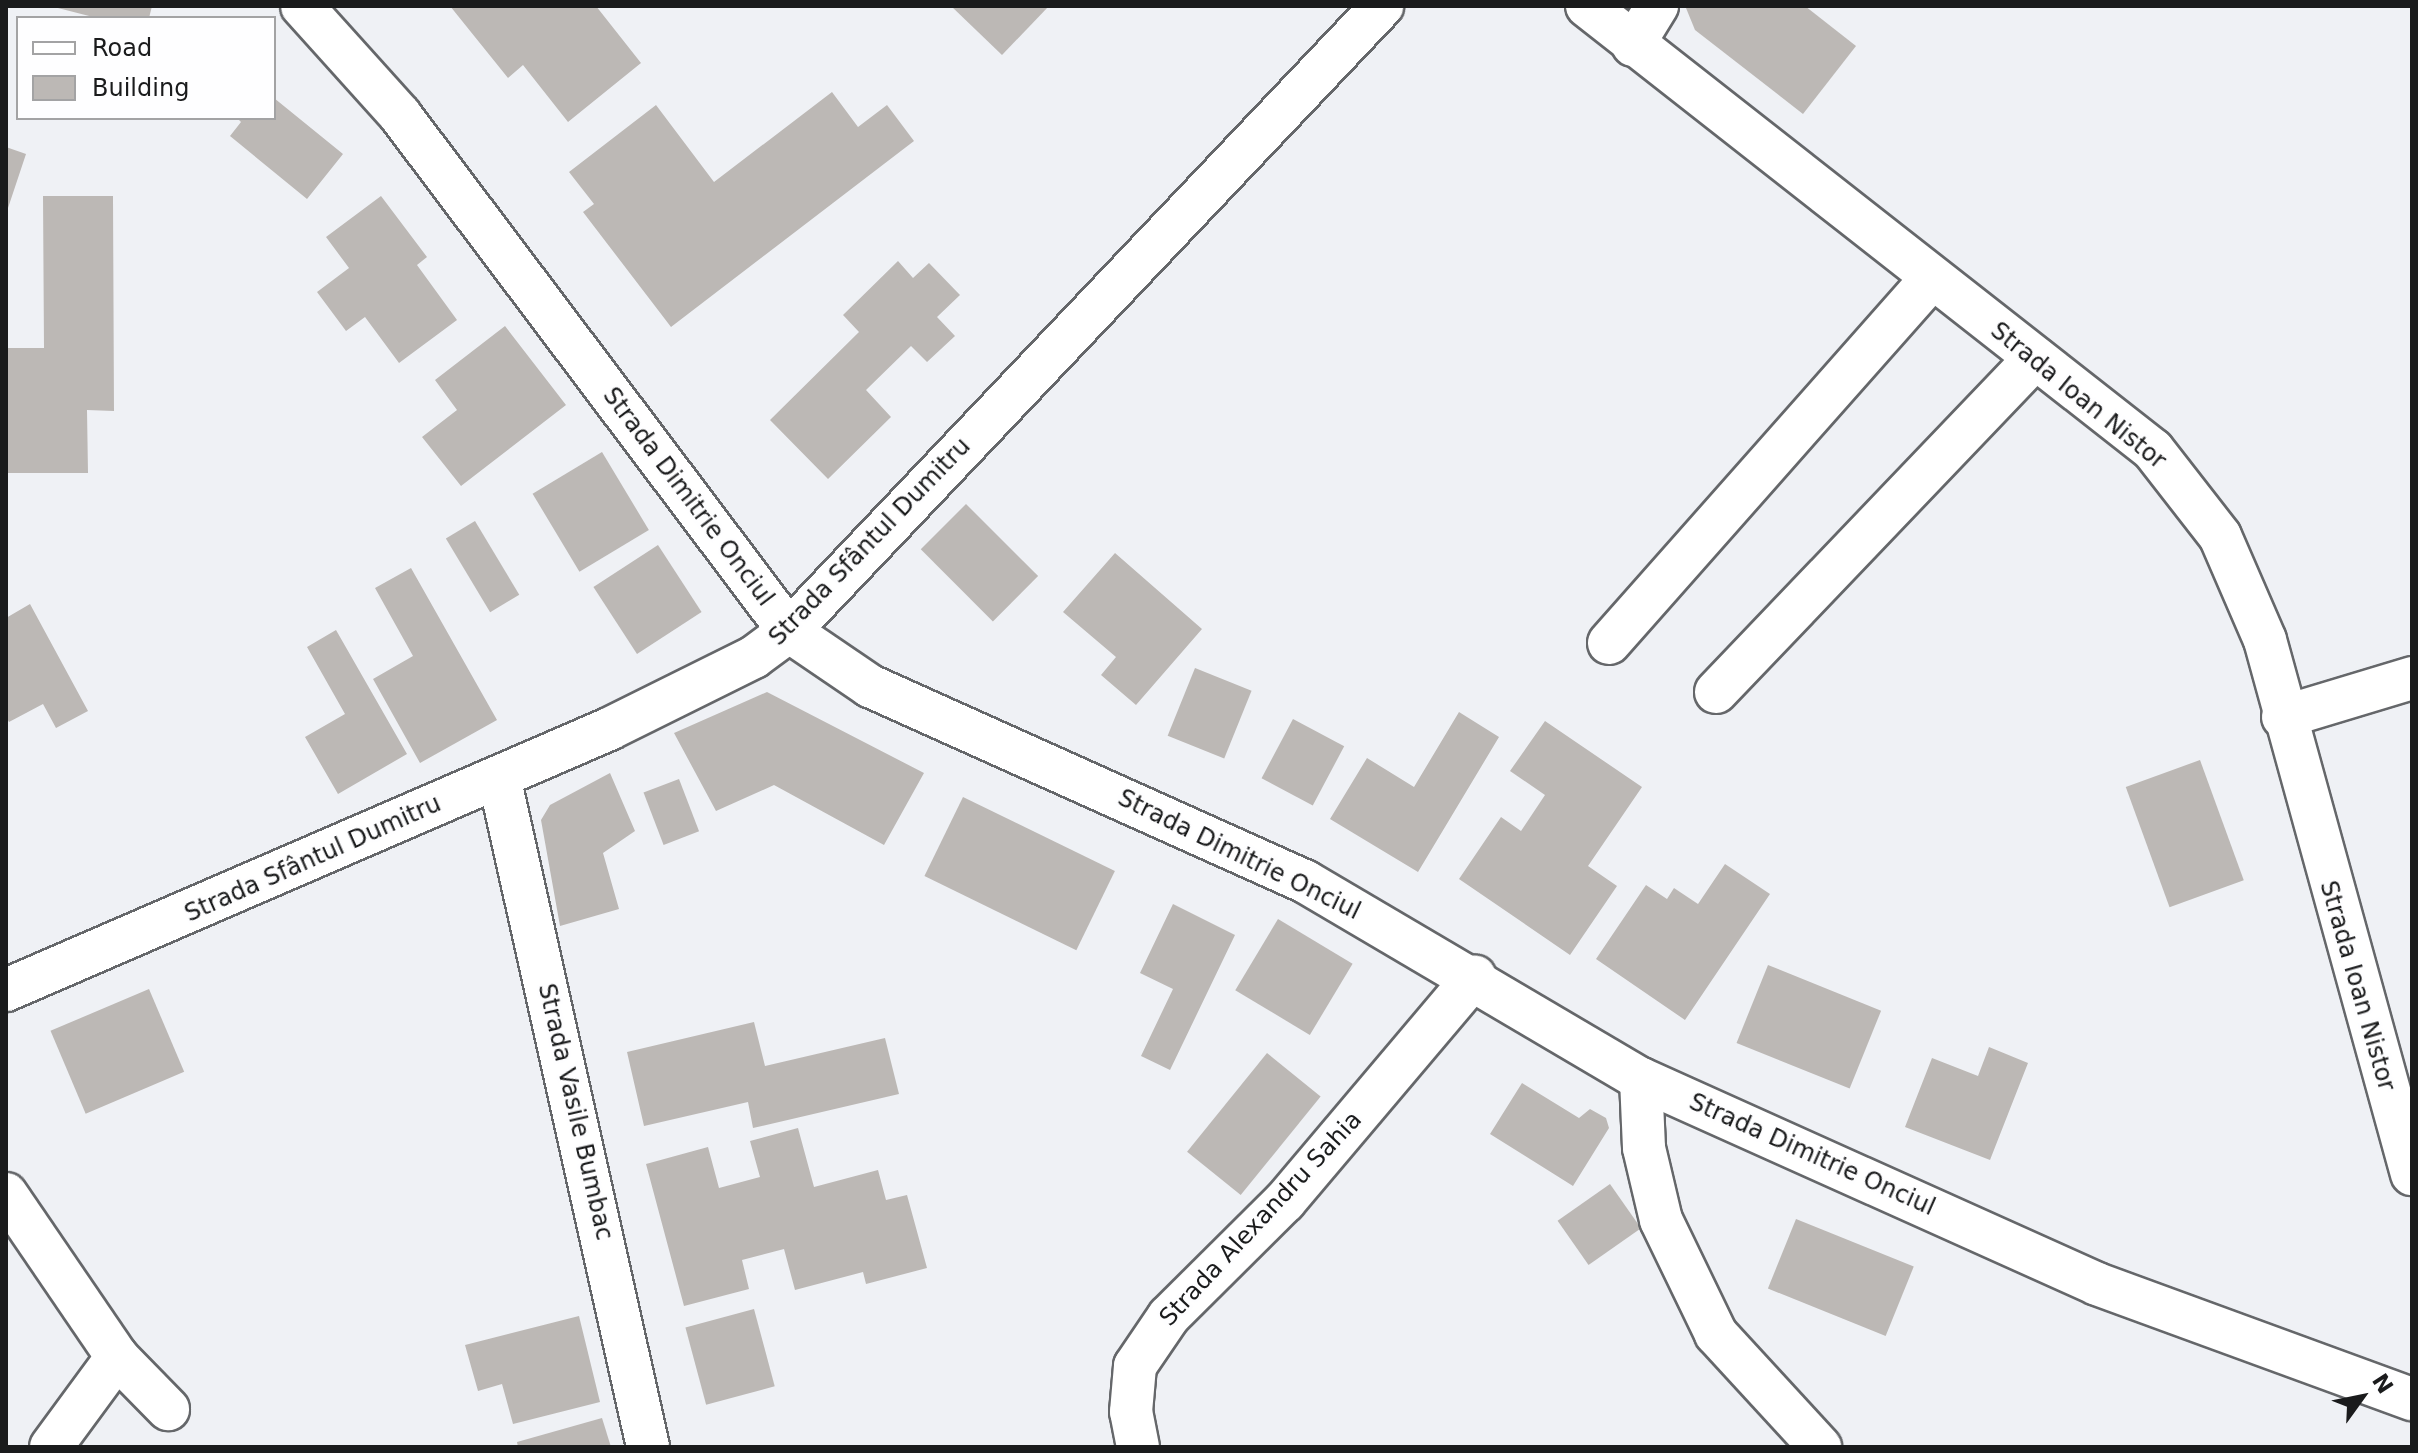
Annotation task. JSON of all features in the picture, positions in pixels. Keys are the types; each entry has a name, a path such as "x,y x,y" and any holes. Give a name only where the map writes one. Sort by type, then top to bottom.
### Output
{"street":[{"name":"Strada Dimitrie Onciul","path":"302,6 400,115 789,631 870,686 960,731 1177,820 1475,976 1641,1079 2097,1284 2412,1399"},
{"name":"Strada Sfântul Dumitru","path":"6,990 499,777 754,657 789,631 1382,6"},
{"name":"Strada Ioan Nistor","path":"1587,6 1930,280 2153,450 2220,536 2265,640 2283,717 2412,1174"},
{"path":"1633,45 1657,6"},
{"path":"1609,643 1930,280"},
{"path":"1716,692 2035,358"},
{"path":"2283,717 2412,678"},
{"name":"Strada Vasile Bumbac","path":"499,777 648,1447"},
{"name":"Strada Alexandru Sahia","path":"1138,1447 1131,1412 1135,1366 1169,1316 1285,1201 1475,976"},
{"path":"1641,1079 1644,1148 1661,1220 1709,1320 1820,1447"},
{"path":"6,1194 117,1357 168,1409"},
{"path":"51,1447 117,1357"}],"building":[{"path":"152,6 150,16 89,16 54,7"},
{"path":"450,6 596,6 641,63 568,122 523,65 508,78"},
{"path":"951,6 1049,6 1002,55"},
{"path":"1805,6 1856,46 1803,114 1695,30 1686,8"},
{"path":"832,92 858,127 887,105 914,141 671,327 583,212 594,204 569,172 656,105 714,182"},
{"path":"276,100 343,154 307,199 230,136 241,122 239,120 276,120"},
{"path":"6,147 26,154 7,211 6,211"},
{"path":"43,196 113,196 114,411 87,410 88,473 6,473 6,348 44,348"},
{"path":"381,196 427,257 417,265 457,320 399,363 365,317 346,331 317,292 349,268 326,237"},
{"path":"898,261 913,278 929,263 960,295 937,317 955,336 927,362 911,346 866,390 891,417 828,479 770,420 859,332 843,315"},
{"path":"505,326 566,405 461,486 422,437 457,410 435,380"},
{"path":"602,452 649,530 579,572 533,494"},
{"path":"966,504 1038,576 993,621 921,549"},
{"path":"475,521 519,595 490,612 446,539"},
{"path":"658,545 702,612 637,654 593,587"},
{"path":"1115,553 1202,629 1136,705 1101,675 1116,657 1063,612"},
{"path":"411,568 497,720 420,763 373,679 413,656 375,588"},
{"path":"30,604 88,711 56,728 43,704 9,722 6,717 6,618"},
{"path":"336,630 407,754 338,794 305,737 345,714 307,647"},
{"path":"1195,668 1252,691 1224,759 1168,736"},
{"path":"767,692 924,773 884,845 774,785 716,811 674,733"},
{"path":"1459,712 1499,737 1418,872 1330,819 1367,758 1414,787"},
{"path":"1293,719 1344,746 1313,805 1262,778"},
{"path":"1545,721 1642,787 1588,866 1617,886 1570,955 1459,879 1501,817 1521,831 1545,795 1510,771"},
{"path":"2200,760 2244,880 2170,907 2126,787"},
{"path":"610,773 635,831 603,853 619,909 560,926 541,820 550,805"},
{"path":"679,779 699,831 664,845 644,793"},
{"path":"963,797 1115,871 1076,950 924,876"},
{"path":"1725,864 1770,894 1685,1020 1596,959 1646,885 1667,899 1674,888 1698,904"},
{"path":"1173,904 1235,935 1170,1070 1141,1056 1173,989 1140,973"},
{"path":"1278,919 1353,964 1310,1035 1235,990"},
{"path":"1768,965 1881,1011 1850,1089 1737,1043"},
{"path":"149,989 184,1072 86,1114 51,1031"},
{"path":"754,1022 765,1066 885,1038 899,1094 753,1128 748,1102 644,1126 627,1052"},
{"path":"1989,1047 2028,1063 1990,1160 1905,1127 1932,1058 1978,1076"},
{"path":"1267,1053 1321,1096 1241,1195 1187,1152"},
{"path":"1522,1083 1579,1118 1590,1109 1606,1118 1609,1128 1573,1186 1490,1134"},
{"path":"798,1128 814,1187 878,1170 886,1200 907,1195 927,1268 866,1284 863,1272 795,1290 784,1249 742,1260 749,1289 684,1306 646,1164 708,1147 719,1188 760,1177 750,1141"},
{"path":"1610,1184 1641,1228 1589,1265 1558,1221"},
{"path":"1796,1219 1914,1267 1886,1336 1768,1289"},
{"path":"754,1309 775,1386 706,1405 685,1327"},
{"path":"579,1316 600,1402 513,1424 502,1384 478,1391 465,1345"},
{"path":"602,1418 611,1447 518,1447 517,1442"}]}
